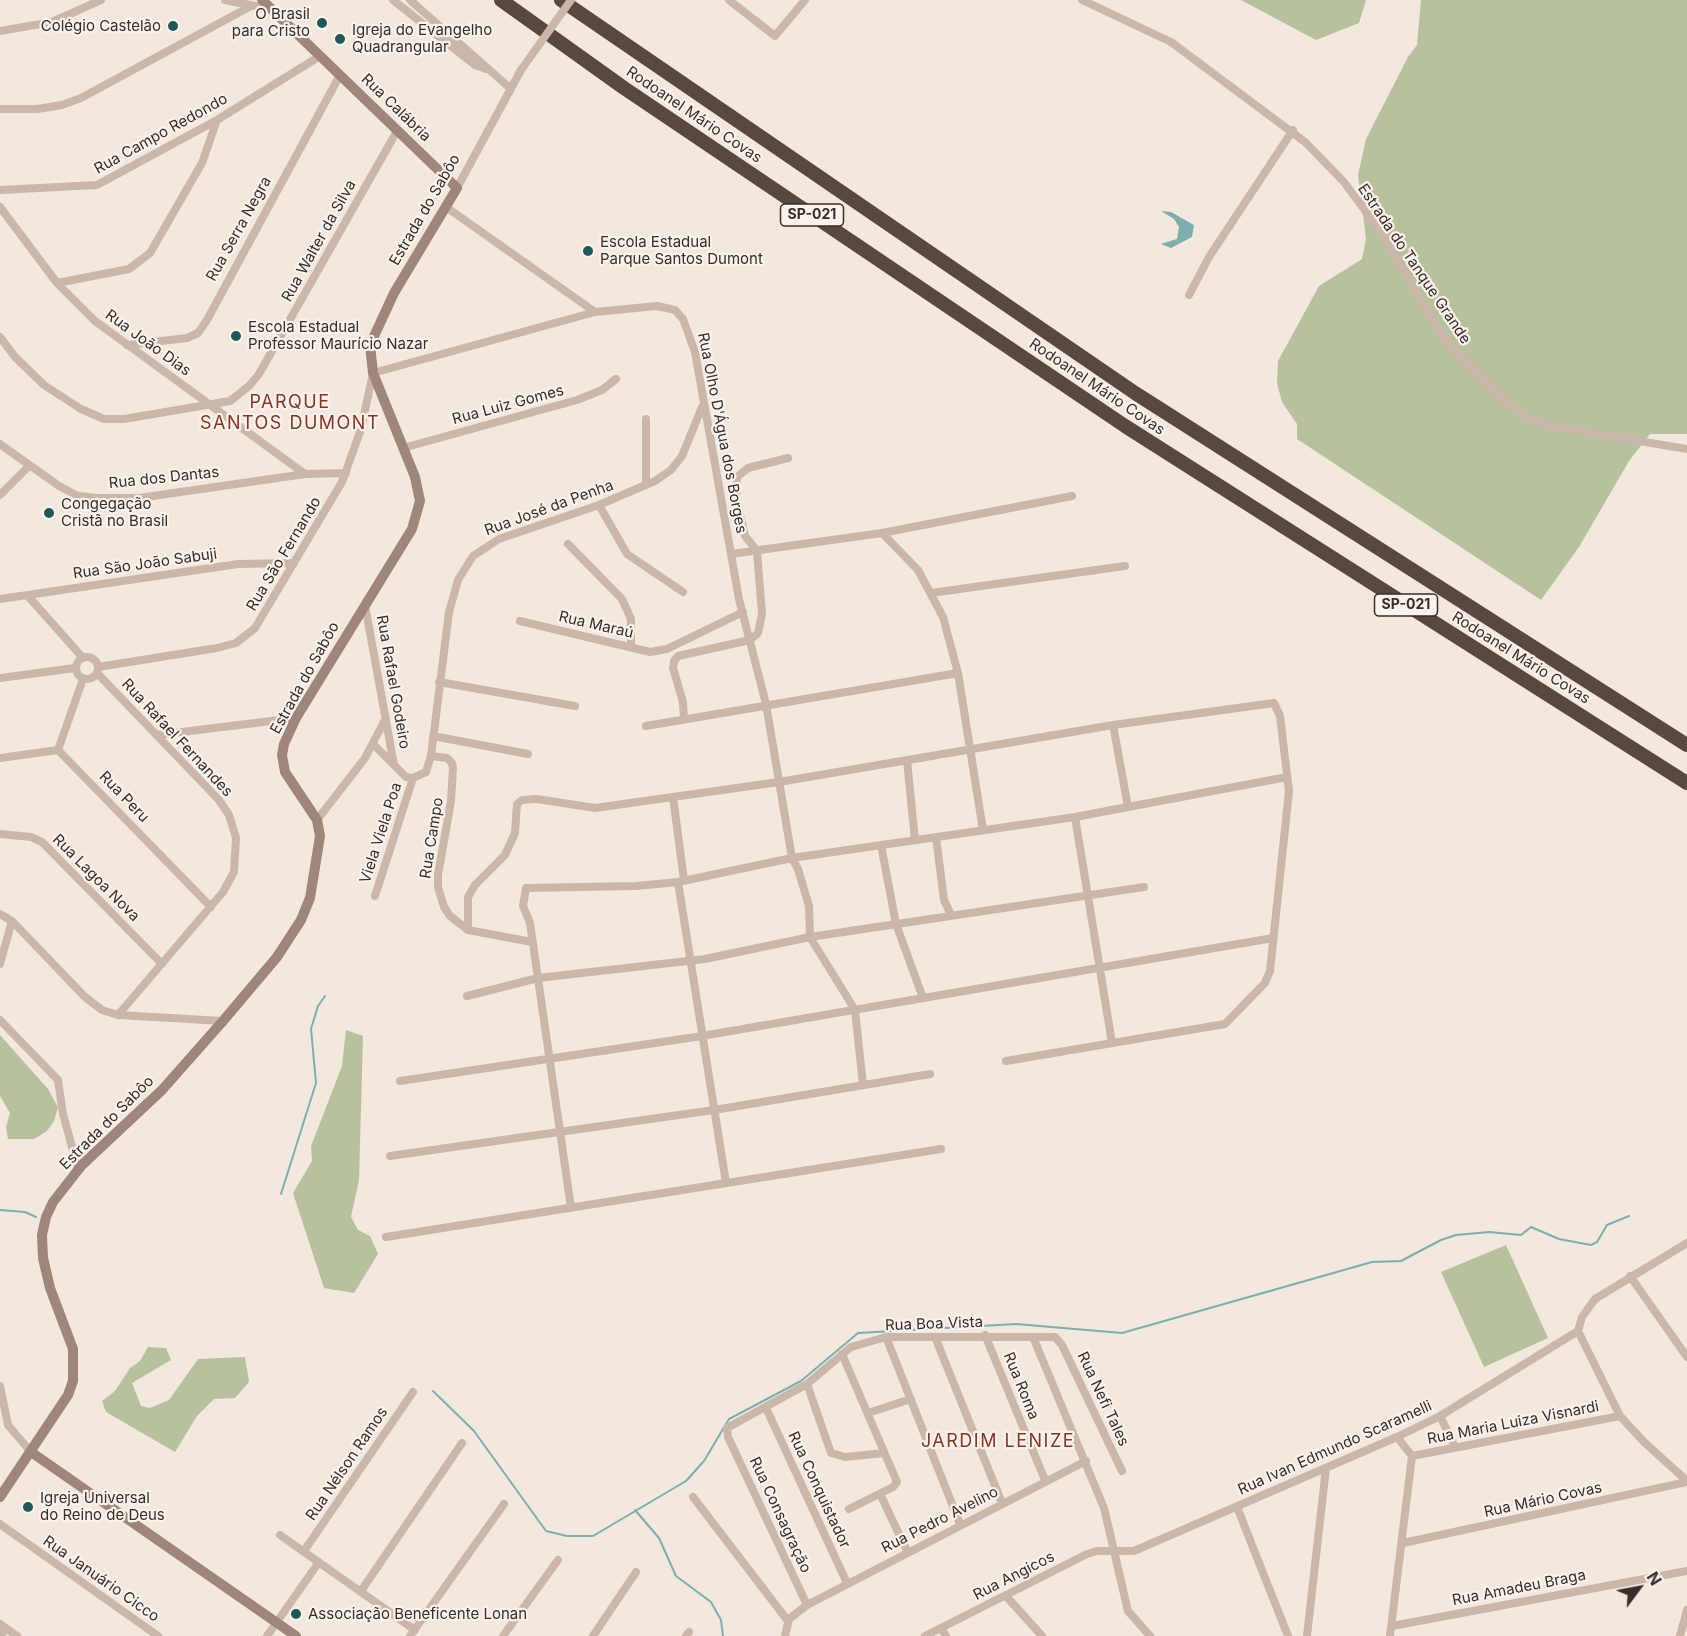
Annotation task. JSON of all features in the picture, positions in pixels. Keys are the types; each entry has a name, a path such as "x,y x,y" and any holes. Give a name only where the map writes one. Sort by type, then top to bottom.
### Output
{"highway":[{"name":"Rodoanel Mário Covas","path":"501,0 634,94 1125,426 1687,783"},
{"name":"Rodoanel Mário Covas","path":"561,0 1135,393 1687,745"}],"street":[{"path":"225,0 270,9"},
{"name":"Rua Calábria","path":"262,0 457,188"},
{"path":"393,0 475,65 490,70"},
{"path":"410,0 510,88 571,0"},
{"path":"729,0 775,36 805,0"},
{"name":"Estrada do Tanque Grande","path":"1083,0 1171,42 1293,130 1330,166 1361,206 1454,350 1505,401 1527,417 1550,426 1687,449"},
{"path":"0,31 52,22 99,1"},
{"path":"0,109 37,109 62,105 81,98 251,6"},
{"name":"Rua Campo Redondo","path":"0,190 97,185 216,120 320,56"},
{"name":"Rua Serra Negra","path":"127,345 187,338 198,333 340,75"},
{"name":"Estrada do Sabôo","path":"1,1493 31,1452 68,1395 74,1381 73,1348 50,1288 43,1258 42,1235 53,1202 78,1170 162,1090 223,1022 277,957 301,920 310,898 320,850 317,820 294,787 282,763 284,744 296,718 412,529 420,501 404,447 373,373 370,352 374,332 457,188 510,88"},
{"path":"57,283 129,269 150,253 202,163 216,120"},
{"path":"1189,295 1209,257 1293,130"},
{"name":"Rua Walter da Silva","path":"0,337 15,357 44,385 81,410 104,420 124,419 210,405 238,397 259,375 397,131"},
{"name":"Rua João Dias","path":"0,207 57,283 94,321 305,474"},
{"path":"446,207 595,312"},
{"name":"Rua Olho D'Água dos Borges","path":"595,312 657,306 675,310 684,319 690,334 731,554 766,704 792,858 798,869 808,906 810,937"},
{"path":"373,373 595,312"},
{"name":"Rua São Fernando","path":"98,670 217,648 236,642 255,628 346,473 361,429 373,373"},
{"name":"Rua Luiz Gomes","path":"404,447 584,397 602,390 616,378"},
{"name":"Rua José da Penha","path":"431,756 449,612 467,562 483,547 499,538 599,505 646,485 671,470 682,456 703,406"},
{"path":"646,420 646,485"},
{"name":"Rua dos Dantas","path":"0,444 28,467 78,496 116,499 305,474 346,473"},
{"path":"684,719 683,702 673,668 678,656 750,640 758,633 762,614 757,550 745,536 736,498 737,477 748,468 788,458"},
{"path":"0,495 28,467"},
{"path":"731,554 882,533 1072,496"},
{"path":"599,505 627,554 683,592"},
{"path":"882,533 918,570 943,617 958,673 983,830"},
{"path":"568,544 622,600 631,619 631,647"},
{"name":"Rua São João Sabuji","path":"0,599 238,564 294,563"},
{"path":"931,593 1125,566"},
{"path":"28,596 83,658 93,658 98,670 92,679 83,679"},
{"name":"Rua Rafael Godeiro","path":"365,604 394,765"},
{"name":"Rua Maraú","path":"520,621 650,652 667,649 743,612"},
{"path":"0,678 75,668 83,658"},
{"path":"75,668 83,679"},
{"name":"Rua Rafael Fernandes","path":"98,670 229,816 235,828 237,859 231,882 211,907"},
{"path":"646,726 958,673"},
{"path":"0,758 58,750 83,679"},
{"path":"439,682 574,706"},
{"path":"532,942 468,930 468,897 475,885 505,855 515,833 517,804 522,800 537,799 595,808 779,782 1113,725 1274,703 1280,716 1289,790 1270,971 1265,983 1225,1024 1006,1061"},
{"path":"317,820 373,744 386,717"},
{"path":"158,735 296,718"},
{"path":"1113,725 1128,807"},
{"path":"433,736 528,754"},
{"path":"373,744 401,774 413,778 426,772 431,756"},
{"name":"Rua Peru","path":"58,750 211,907"},
{"name":"Rua Campo","path":"431,756 447,758 453,768 452,801 438,875 440,899 450,916 468,930"},
{"path":"907,760 915,840"},
{"path":"571,1208 530,923 523,906 526,888 636,886 681,881 792,858 1075,818 1287,777"},
{"name":"Viela Viela Poa","path":"375,896 413,778"},
{"path":"673,797 690,959 726,1183"},
{"path":"1075,818 1112,1043"},
{"name":"Rua Lagoa Nova","path":"0,834 30,837 42,842 162,964"},
{"path":"936,837 944,900 951,915"},
{"path":"880,845 896,924 923,998"},
{"path":"467,996 538,978 690,959 705,960 810,937 1144,887"},
{"path":"118,1015 211,907"},
{"path":"0,914 12,921 93,1004 118,1015 223,1022"},
{"path":"0,964 12,921"},
{"path":"810,937 855,1010 862,1085"},
{"path":"400,1081 702,1036 1273,938"},
{"path":"0,1020 58,1080 63,1114 78,1170"},
{"path":"390,1156 714,1110 930,1074"},
{"path":"386,1237 941,1149"},
{"path":"1687,1243 1606,1291 1587,1307 1578,1331 1620,1416 1687,1482"},
{"path":"1630,1276 1687,1357"},
{"name":"Rua Ivan Edmundo Scaramelli","path":"1116,1553 1134,1551 1397,1437 1440,1416 1578,1331"},
{"name":"Rua Boa Vista","path":"728,1437 729,1425 766,1408 807,1384 842,1354 863,1342 886,1337 985,1335 1049,1336 1059,1340"},
{"name":"Rua Roma","path":"985,1335 1045,1480"},
{"path":"886,1337 960,1524"},
{"path":"935,1337 1002,1503"},
{"path":"1033,1337 1104,1508 1128,1611 1150,1636"},
{"name":"Rua Nefi Tales","path":"1059,1340 1122,1471"},
{"path":"842,1354 897,1482 893,1487 849,1509"},
{"path":"807,1384 831,1453 845,1457 884,1453"},
{"path":"0,1386 9,1425 31,1452 296,1636"},
{"name":"Rua Nélson Ramos","path":"304,1551 413,1392"},
{"path":"868,1413 910,1399"},
{"name":"Rua Conquistador","path":"766,1408 847,1583"},
{"path":"1440,1416 1455,1447"},
{"name":"Rua Maria Luiza Visnardi","path":"1412,1456 1620,1416"},
{"name":"Rua Consagração","path":"728,1437 807,1605"},
{"path":"1390,1636 1412,1456 1397,1437"},
{"path":"361,1591 462,1443"},
{"name":"Rua Pedro Avelino","path":"807,1605 907,1551 1086,1461"},
{"path":"1307,1636 1326,1468"},
{"name":"Rua Mário Covas","path":"1403,1543 1687,1482"},
{"path":"880,1494 907,1551"},
{"path":"693,1497 788,1621"},
{"path":"280,1535 361,1591 413,1633 504,1504"},
{"path":"1237,1507 1288,1636"},
{"name":"Rua Januário Cicco","path":"0,1524 158,1636"},
{"name":"Rua Angicos","path":"926,1636 1087,1554 1097,1551 1116,1553"},
{"path":"503,1636 558,1560"},
{"path":"267,1636 319,1562"},
{"name":"Rua Amadeu Braga","path":"1392,1626 1687,1571"},
{"path":"593,1636 636,1572"},
{"path":"1006,1596 1042,1636"},
{"path":"785,1636 788,1621 807,1605"},
{"path":"1680,1636 1687,1610"},
{"path":"1,1636 2,1626 17,1636"},
{"path":"941,1628 946,1636"}],"green space":[{"path":"1241,0 1366,0 1359,23 1316,40"},
{"path":"1421,0 1687,0 1687,434 1650,434 1629,461 1579,547 1541,600 1297,439 1297,424 1282,402 1277,383 1278,361 1319,286 1362,259 1366,239 1358,175 1366,139 1408,57 1417,45"},
{"path":"346,1030 363,1036 359,1180 351,1217 358,1230 370,1236 378,1254 354,1293 324,1288 293,1193 312,1161 311,1146 342,1066"},
{"path":"0,1035 48,1089 58,1107 54,1121 47,1131 34,1139 8,1139 6,1127 10,1113 0,1096"},
{"path":"1506,1245 1548,1338 1484,1367 1441,1272"},
{"path":"148,1347 166,1348 171,1360 132,1383 141,1406 150,1408 169,1400 198,1359 245,1357 249,1382 235,1398 214,1399 197,1416 175,1452 106,1412 102,1401 115,1391 130,1368 140,1361"}],"water":[{"path":"1161,211 1171,212 1194,225 1192,237 1171,248 1161,244 1177,239 1179,227 1174,219"}],"waterway":[{"path":"281,1194 316,1083 311,1029 318,1006 325,996"},
{"path":"0,1210 25,1212 36,1217"},
{"path":"433,1391 474,1431 546,1531 567,1536 593,1536 686,1481 704,1461 729,1419 801,1381 858,1333 1016,1324 1122,1333 1372,1262 1401,1261 1441,1240 1456,1235 1489,1232 1521,1235 1531,1227 1559,1239 1591,1245 1597,1242 1607,1225 1629,1216"},
{"path":"635,1510 659,1538 676,1576 711,1602 721,1620 723,1636"}],"place":[{"name":"O Brasil para Cristo","path":"322,23"},
{"name":"Colégio Castelão","path":"173,26"},
{"name":"Igreja do Evangelho Quadrangular","path":"340,39"},
{"name":"Escola Estadual Parque Santos Dumont","path":"588,251"},
{"name":"Escola Estadual Professor Maurício Nazar","path":"236,336"},
{"name":"Congegação Cristã no Brasil","path":"49,513"},
{"name":"Igreja Universal do Reino de Deus","path":"28,1507"},
{"name":"Associação Beneficente Lonan","path":"296,1614"}],"district":[{"name":"PARQUE SANTOS DUMONT","path":"290,413"},
{"name":"JARDIM LENIZE","path":"998,1442"}]}
